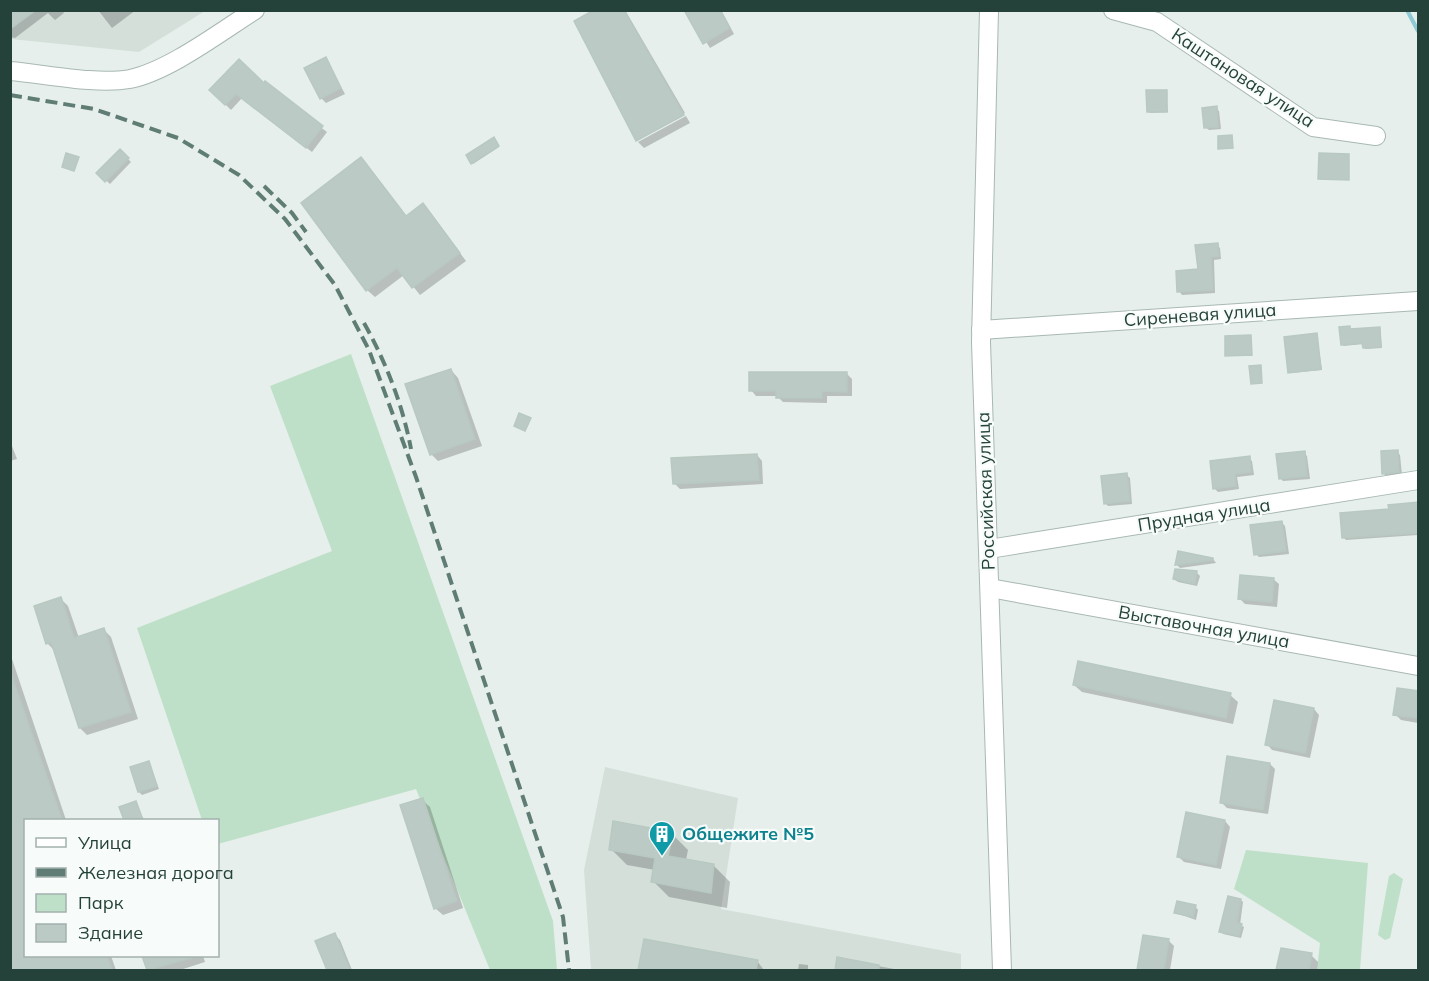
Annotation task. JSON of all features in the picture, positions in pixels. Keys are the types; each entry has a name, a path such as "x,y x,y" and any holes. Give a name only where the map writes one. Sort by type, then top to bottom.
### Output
{"street":[{"path":"10,71 100,80 129,79 158,70 255,10"},
{"name":"Российская улица","path":"989,10 981,330 1002,970"},
{"name":"Каштановая улица","path":"1113,10 1157,22 1313,127 1376,136"},
{"name":"Сиреневая улица","path":"981,330 1419,301"},
{"name":"Прудная улица","path":"988,549 1419,480"},
{"name":"Выставочная улица","path":"990,588 1419,666"}],"shaded area":[{"path":"11,11 205,11 139,52 11,39"},
{"path":"605,767 738,798 721,909 961,954 961,970 591,970 584,870"}],"green space":[{"path":"351,354 553,921 557,970 490,970 416,789 219,844 219,819 202,819 137,628 332,551 270,386"},
{"path":"1246,850 1368,863 1360,970 1317,970 1320,943 1234,889"},
{"path":"1394,873 1403,879 1390,938 1385,940 1378,935 1389,876"}],"building":[{"path":"10,10 36,10 10,29"},
{"path":"594,10 624,10 684,115 636,141 574,21"},
{"path":"684,10 720,10 730,28 703,44"},
{"path":"326,57 341,88 320,99 304,68"},
{"path":"239,59 264,83 265,81 323,126 306,148 236,94 225,105 209,90"},
{"path":"1146,90 1167,90 1167,112 1147,112"},
{"path":"1217,106 1218,127 1204,128 1202,108"},
{"path":"1232,135 1233,148 1218,149 1218,136"},
{"path":"494,137 499,146 471,164 466,155"},
{"path":"120,149 129,158 105,182 96,173"},
{"path":"66,153 79,157 74,171 62,167"},
{"path":"1319,153 1349,154 1349,180 1318,179"},
{"path":"361,157 406,216 423,203 460,253 412,288 397,268 366,291 301,203"},
{"path":"1218,243 1219,256 1211,257 1213,290 1177,292 1176,271 1198,269 1195,245"},
{"path":"1350,326 1350,329 1380,327 1381,347 1363,348 1362,343 1341,345 1339,327"},
{"path":"1317,333 1321,369 1288,373 1284,337"},
{"path":"1251,335 1252,355 1225,356 1225,336"},
{"path":"1261,365 1262,383 1251,384 1249,366"},
{"path":"451,369 475,439 430,455 405,384"},
{"path":"749,372 847,372 847,392 822,391 822,398 776,398 776,391 749,391"},
{"path":"519,413 531,418 525,431 514,426"},
{"path":"1398,450 1399,472 1382,474 1381,451"},
{"path":"1305,451 1307,476 1279,479 1276,454"},
{"path":"757,454 759,480 673,484 671,458"},
{"path":"1250,456 1251,472 1235,474 1236,486 1213,489 1210,461"},
{"path":"1127,473 1130,501 1104,504 1101,476"},
{"path":"1419,502 1419,533 1342,538 1340,513 1389,509 1388,505"},
{"path":"1282,521 1286,551 1254,555 1250,525"},
{"path":"1178,551 1213,558 1213,560 1175,565"},
{"path":"1175,569 1197,571 1195,584 1173,579"},
{"path":"1240,575 1274,578 1272,602 1238,599"},
{"path":"61,597 74,638 104,628 131,712 79,728 51,642 46,644 34,606"},
{"path":"1078,661 1231,693 1226,718 1073,685"},
{"path":"10,671 62,819 24,819 24,957 107,957 112,970 10,970"},
{"path":"1397,688 1419,691 1419,718 1393,715"},
{"path":"1274,700 1314,708 1305,753 1265,745"},
{"path":"1227,756 1270,763 1263,810 1220,803"},
{"path":"149,761 157,786 138,792 130,767"},
{"path":"423,798 457,901 434,909 400,805"},
{"path":"136,801 143,819 124,819 119,807"},
{"path":"1186,812 1225,820 1216,865 1177,857"},
{"name":"Общежите №5","path":"613,821 673,832 668,856 714,864 711,893 651,882 655,858 609,850"},
{"path":"1228,896 1241,899 1237,922 1242,924 1239,936 1219,932"},
{"path":"1177,901 1196,905 1193,917 1174,913"},
{"path":"335,933 350,970 327,970 315,941"},
{"path":"1143,935 1169,939 1164,970 1137,970"},
{"path":"644,939 758,960 756,970 638,970"},
{"path":"1281,948 1312,953 1309,970 1276,970"},
{"path":"142,957 191,958 147,970"},
{"path":"837,957 879,965 879,970 835,970"}],"waterway":[{"path":"1407,10 1418,31"}],"railway":[{"path":"10,95 94,109 178,138 239,175 285,219 335,285 369,350 416,477 563,917 569,970"},
{"path":"264,186 292,213 306,232"},
{"path":"364,323 393,385 411,449"}],"place":[{"name":"Общежите №5","path":"662,857"}]}
